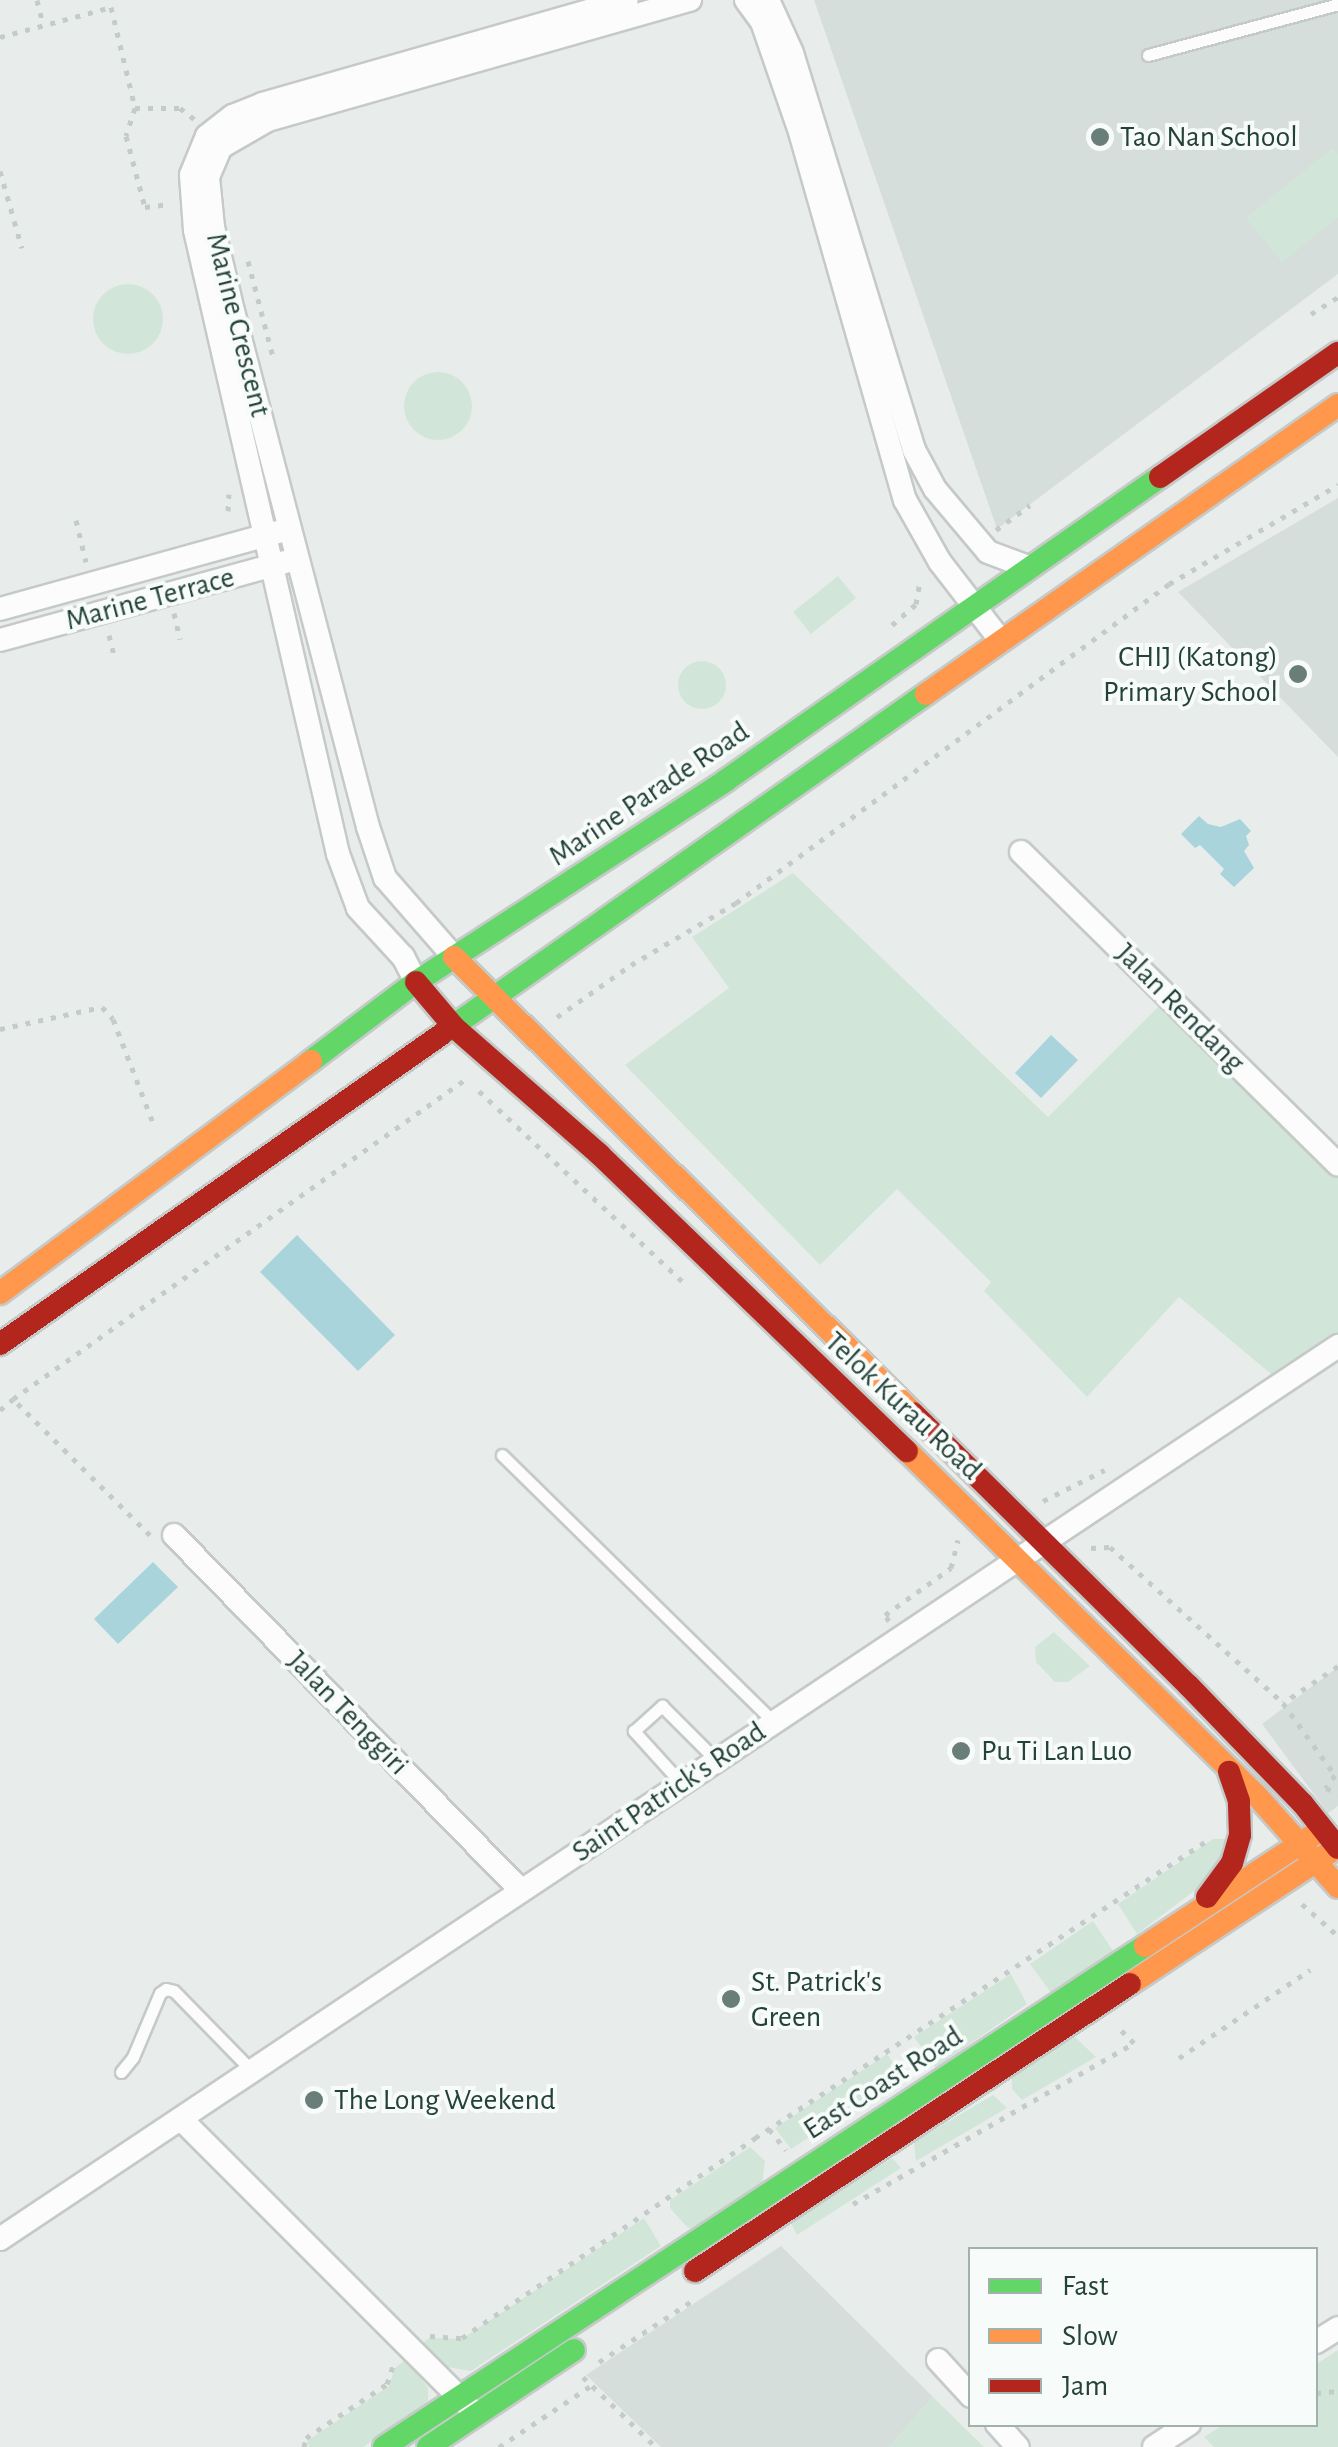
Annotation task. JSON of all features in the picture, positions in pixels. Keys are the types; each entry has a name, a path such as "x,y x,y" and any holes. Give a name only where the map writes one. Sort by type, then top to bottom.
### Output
{"main road":[{"name":"Marine Parade Road","path":"1,1291 416,982 724,781 1338,353"},
{"path":"0,1344 1338,405"},
{"name":"Telok Kurau Road","path":"454,957 1045,1540 1335,1838"},
{"name":"Telok Kurau Road","path":"416,982 454,1027 599,1154 740,1294 1020,1558 1228,1767 1338,1887"},
{"path":"1187,1919 1220,1883 1236,1849 1240,1812 1228,1767"},
{"name":"East Coast Road","path":"428,2447 468,2406 1187,1919 1335,1838"},
{"name":"East Coast Road","path":"384,2447 468,2406 1307,1853"}],"street":[{"name":"Marine Crescent","path":"416,982 403,957 358,908 338,854 195,230 191,175 207,136 233,116 262,104 626,0"},
{"name":"Marine Crescent","path":"454,957 385,878 355,781 213,227 208,178 221,147 268,120 690,0"},
{"path":"746,0 762,22 794,114 905,500 944,568 1001,640"},
{"path":"768,0 792,53 914,450 935,489 988,552 1028,568"},
{"name":"Marine Terrace","path":"0,609 292,528"},
{"name":"Marine Terrace","path":"0,640 299,559"},
{"name":"Jalan Rendang","path":"1021,852 1338,1164"},
{"name":"Saint Patrick's Road","path":"0,2239 1338,1346"},
{"name":"Jalan Tenggiri","path":"174,1535 522,1891"},
{"path":"180,2119 468,2406"},
{"path":"938,2360 968,2394"},
{"path":"1000,2427 1018,2447"},
{"path":"1154,2447 1184,2427"}],"lane":[{"path":"1148,55 1338,4"},
{"path":"502,1456 774,1722"},
{"path":"682,1784 634,1731 662,1706 717,1760"},
{"path":"121,2072 134,2057 160,1993 166,1988 174,1991 252,2071"}],"path":[{"path":"37,0 44,24"},
{"path":"0,37 110,8 135,108 126,136 145,207 173,203"},
{"path":"135,108 180,108 194,121 204,111"},
{"path":"0,172 22,248"},
{"path":"170,186 175,218"},
{"path":"248,260 276,369"},
{"path":"1312,314 1338,296"},
{"path":"225,478 228,510"},
{"path":"530,1034 631,965 736,904 1169,584 1338,485"},
{"path":"980,542 1030,504"},
{"path":"76,520 87,565"},
{"path":"881,633 916,604 920,582 913,564"},
{"path":"920,582 944,568"},
{"path":"174,610 180,639"},
{"path":"108,627 116,659"},
{"path":"0,1029 102,1006 114,1018 155,1128"},
{"path":"0,1410 466,1076 698,1296"},
{"path":"12,1400 165,1549 174,1535"},
{"path":"1032,1505 1076,1486"},
{"path":"944,1526 972,1545"},
{"path":"1338,1666 1283,1703 1335,1775 1326,1788 1338,1794"},
{"path":"304,2447 306,2438 387,2384 396,2356 424,2335 462,2338 1220,1830"},
{"path":"1296,1898 1338,1936"},
{"path":"1179,2058 1310,1970"},
{"path":"845,2210 1134,2042 1112,2022"},
{"path":"656,2447 580,2374 700,2295"},
{"path":"499,2447 592,2385"}],"shaded area":[{"name":"Tao Nan School","path":"814,0 1338,0 1338,274 997,529"},
{"name":"CHIJ (Katong) Primary School","path":"1338,498 1338,757 1178,592"},
{"path":"1338,1667 1338,1806 1328,1813 1262,1724"},
{"path":"781,2246 933,2397 889,2447 661,2447 586,2375"}],"green space":[{"path":"1333,148 1338,155 1338,217 1282,262 1246,218"},
{"path":"128,284 152,295 163,319 152,343 128,354 104,343 93,319 104,295"},
{"path":"438,372 451,374 462,382 470,393 470,419 462,430 451,438 438,440 425,438 414,430 406,419 404,406 406,393 414,382 425,374"},
{"path":"838,576 856,598 811,634 793,612"},
{"path":"702,661 719,668 726,685 719,702 702,709 685,702 678,685 685,668"},
{"path":"793,873 1048,1117 1166,999 1338,1171 1338,1344 1283,1384 1179,1297 1087,1397 984,1291 991,1282 897,1189 820,1265 625,1065 729,988 692,937"},
{"path":"1054,1632 1090,1666 1068,1682 1055,1682 1036,1662 1035,1647"},
{"path":"1213,1839 1230,1839 1209,1880 1137,1934 1118,1904"},
{"path":"1093,1921 1113,1951 1051,1993 1030,1964"},
{"path":"1011,1974 1027,2004 936,2068 914,2037"},
{"path":"1075,2037 1096,2057 1022,2100 1012,2089 1012,2075"},
{"path":"887,2054 902,2077 791,2149 775,2128"},
{"path":"993,2095 1007,2108 916,2161 914,2142"},
{"path":"750,2147 765,2161 762,2184 691,2229 686,2226 670,2208 670,2200"},
{"path":"892,2158 901,2168 797,2235 791,2223"},
{"path":"644,2218 661,2246 471,2371 447,2367 423,2343 429,2338 462,2339"},
{"path":"1338,2350 1338,2447 1214,2447 1204,2437 1220,2427 1318,2427 1318,2363"},
{"path":"406,2359 428,2388 428,2401 423,2407 363,2447 309,2447 307,2441 389,2386 395,2368"},
{"path":"933,2397 984,2447 889,2447"}],"water":[{"path":"1199,816 1208,824 1221,827 1240,819 1251,831 1246,836 1249,845 1244,851 1254,868 1234,887 1220,874 1224,869 1200,845 1195,848 1181,834"},
{"path":"1051,1035 1078,1060 1041,1098 1015,1073"},
{"path":"297,1235 395,1335 358,1371 260,1272"},
{"path":"153,1562 178,1587 118,1644 94,1619"}],"traffic: fast":[{"path":"311,1061 416,982 725,781 1160,477"},
{"path":"442,1034 926,694"},
{"path":"384,2447 1145,1946"},
{"path":"428,2447 574,2350"}],"traffic: slow":[{"path":"926,694 1338,405"},
{"path":"454,957 913,1413"},
{"path":"0,1293 311,1061"},
{"path":"907,1451 1257,1796 1338,1887"},
{"path":"1145,1946 1318,1832"},
{"path":"1130,1984 1330,1852"}],"traffic: jam":[{"path":"1160,477 1338,353"},
{"path":"416,982 454,1027 599,1154 907,1451"},
{"path":"0,1344 442,1034"},
{"path":"913,1413 1188,1685 1303,1804 1338,1848"},
{"path":"1207,1897 1232,1863 1240,1835 1239,1801 1229,1772"},
{"path":"695,2271 1130,1984"}],"place":[{"name":"Tao Nan School","path":"1100,137"},
{"name":"CHIJ (Katong) Primary School","path":"1298,674"},
{"name":"Pu Ti Lan Luo","path":"961,1751"},
{"name":"St. Patrick's Green","path":"731,1999"},
{"name":"The Long Weekend","path":"314,2100"}]}
